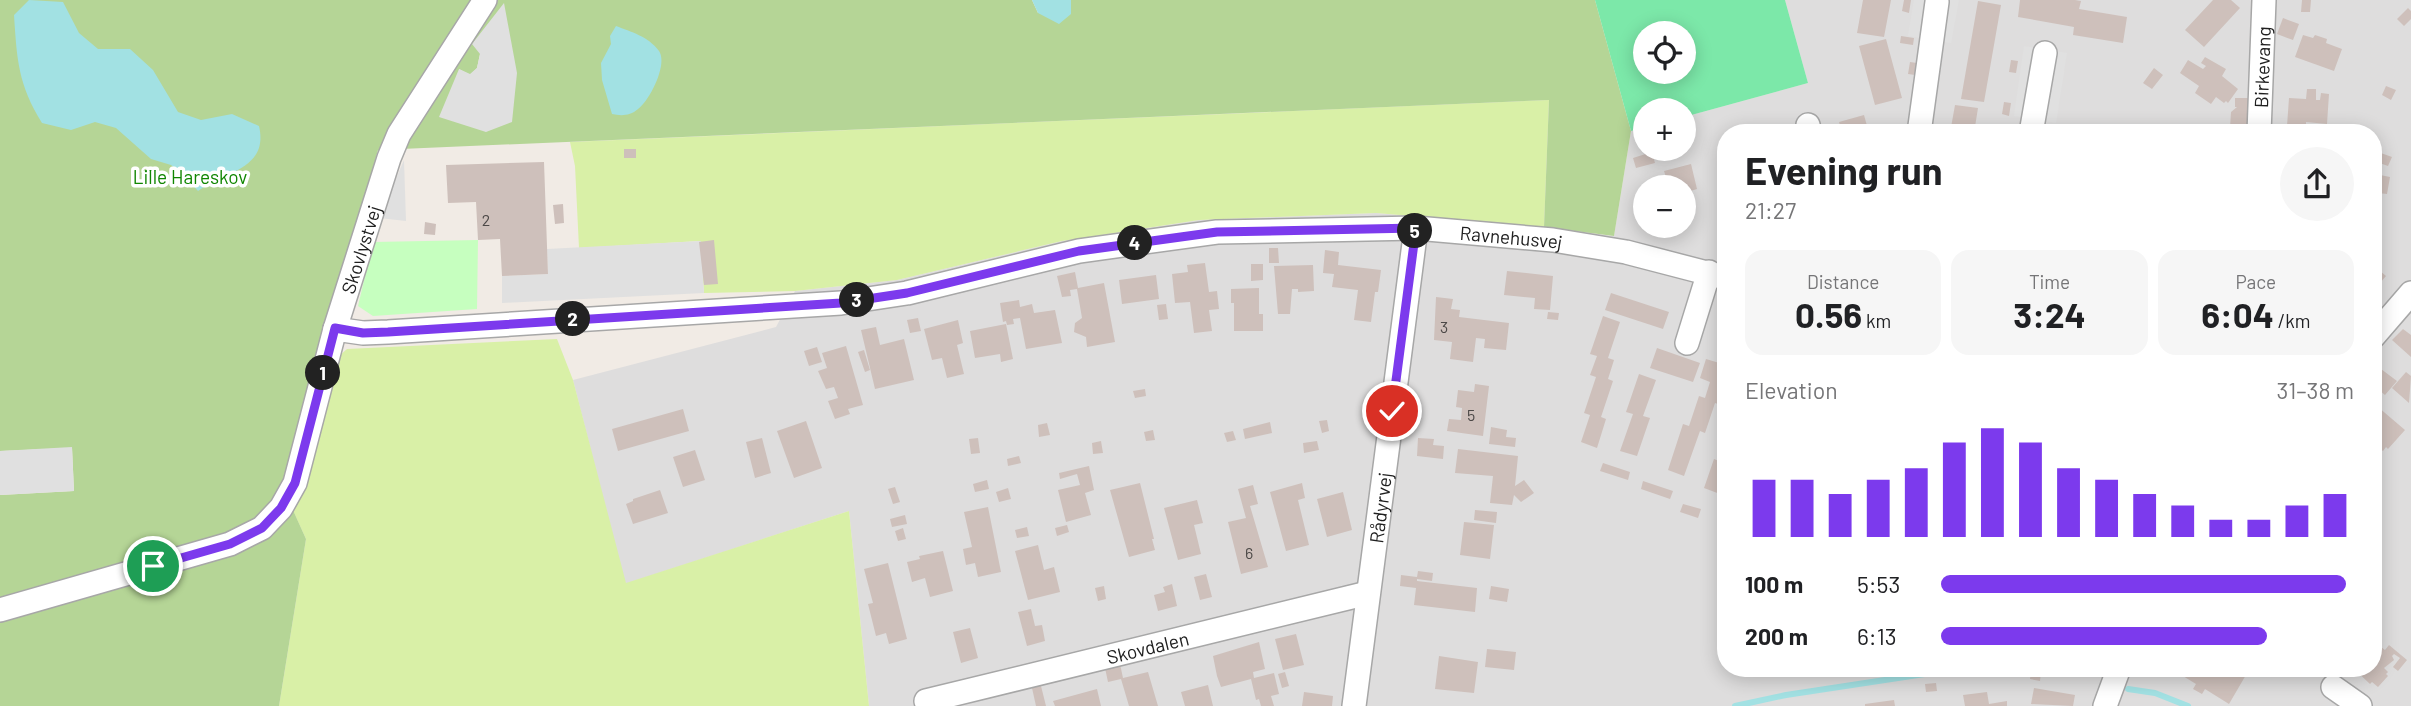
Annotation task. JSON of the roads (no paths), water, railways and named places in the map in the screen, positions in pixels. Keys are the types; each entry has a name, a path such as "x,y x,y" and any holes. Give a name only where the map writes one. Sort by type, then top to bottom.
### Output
{"street":[{"name":"Skovlystvej","path":"0,610 230,544 262,528 281,508 295,483 335,328 370,214 399,134 485,0"},
{"name":"Birkevang","path":"2259,124 2264,0"},
{"path":"1918,124 1937,2"},
{"path":"2033,124 2045,53"},
{"name":"Ravnehusvej","path":"335,328 363,333 841,303 907,293 1079,251 1203,234 1416,228 1553,240 1626,252 1717,275"},
{"name":"Rådyrvej","path":"1354,706 1416,228"},
{"path":"1687,343 1717,275"},
{"path":"2382,327 2411,293"},
{"name":"Skovdalen","path":"926,701 1368,593"},
{"path":"2105,706 2116,677"},
{"path":"2333,687 2360,706"}],"water":[{"path":"29,0 63,2 79,33 98,49 130,49 153,70 178,112 201,120 232,114 259,126 257,152 242,168 198,191 183,174 171,165 151,159 116,128 95,122 71,130 42,123 23,84 16,45 14,15"},
{"path":"1032,0 1071,0 1071,14 1059,24 1038,13"},
{"path":"616,26 650,42 661,57 659,73 648,98 638,109 625,115 612,114 602,80 601,63 611,44 610,36"}],"waterway":[{"path":"1735,706 1786,695 1905,677"},
{"path":"2128,689 2155,693 2188,706"}],"park label":[{"name":"Lille Hareskov","path":"190,176"}]}
